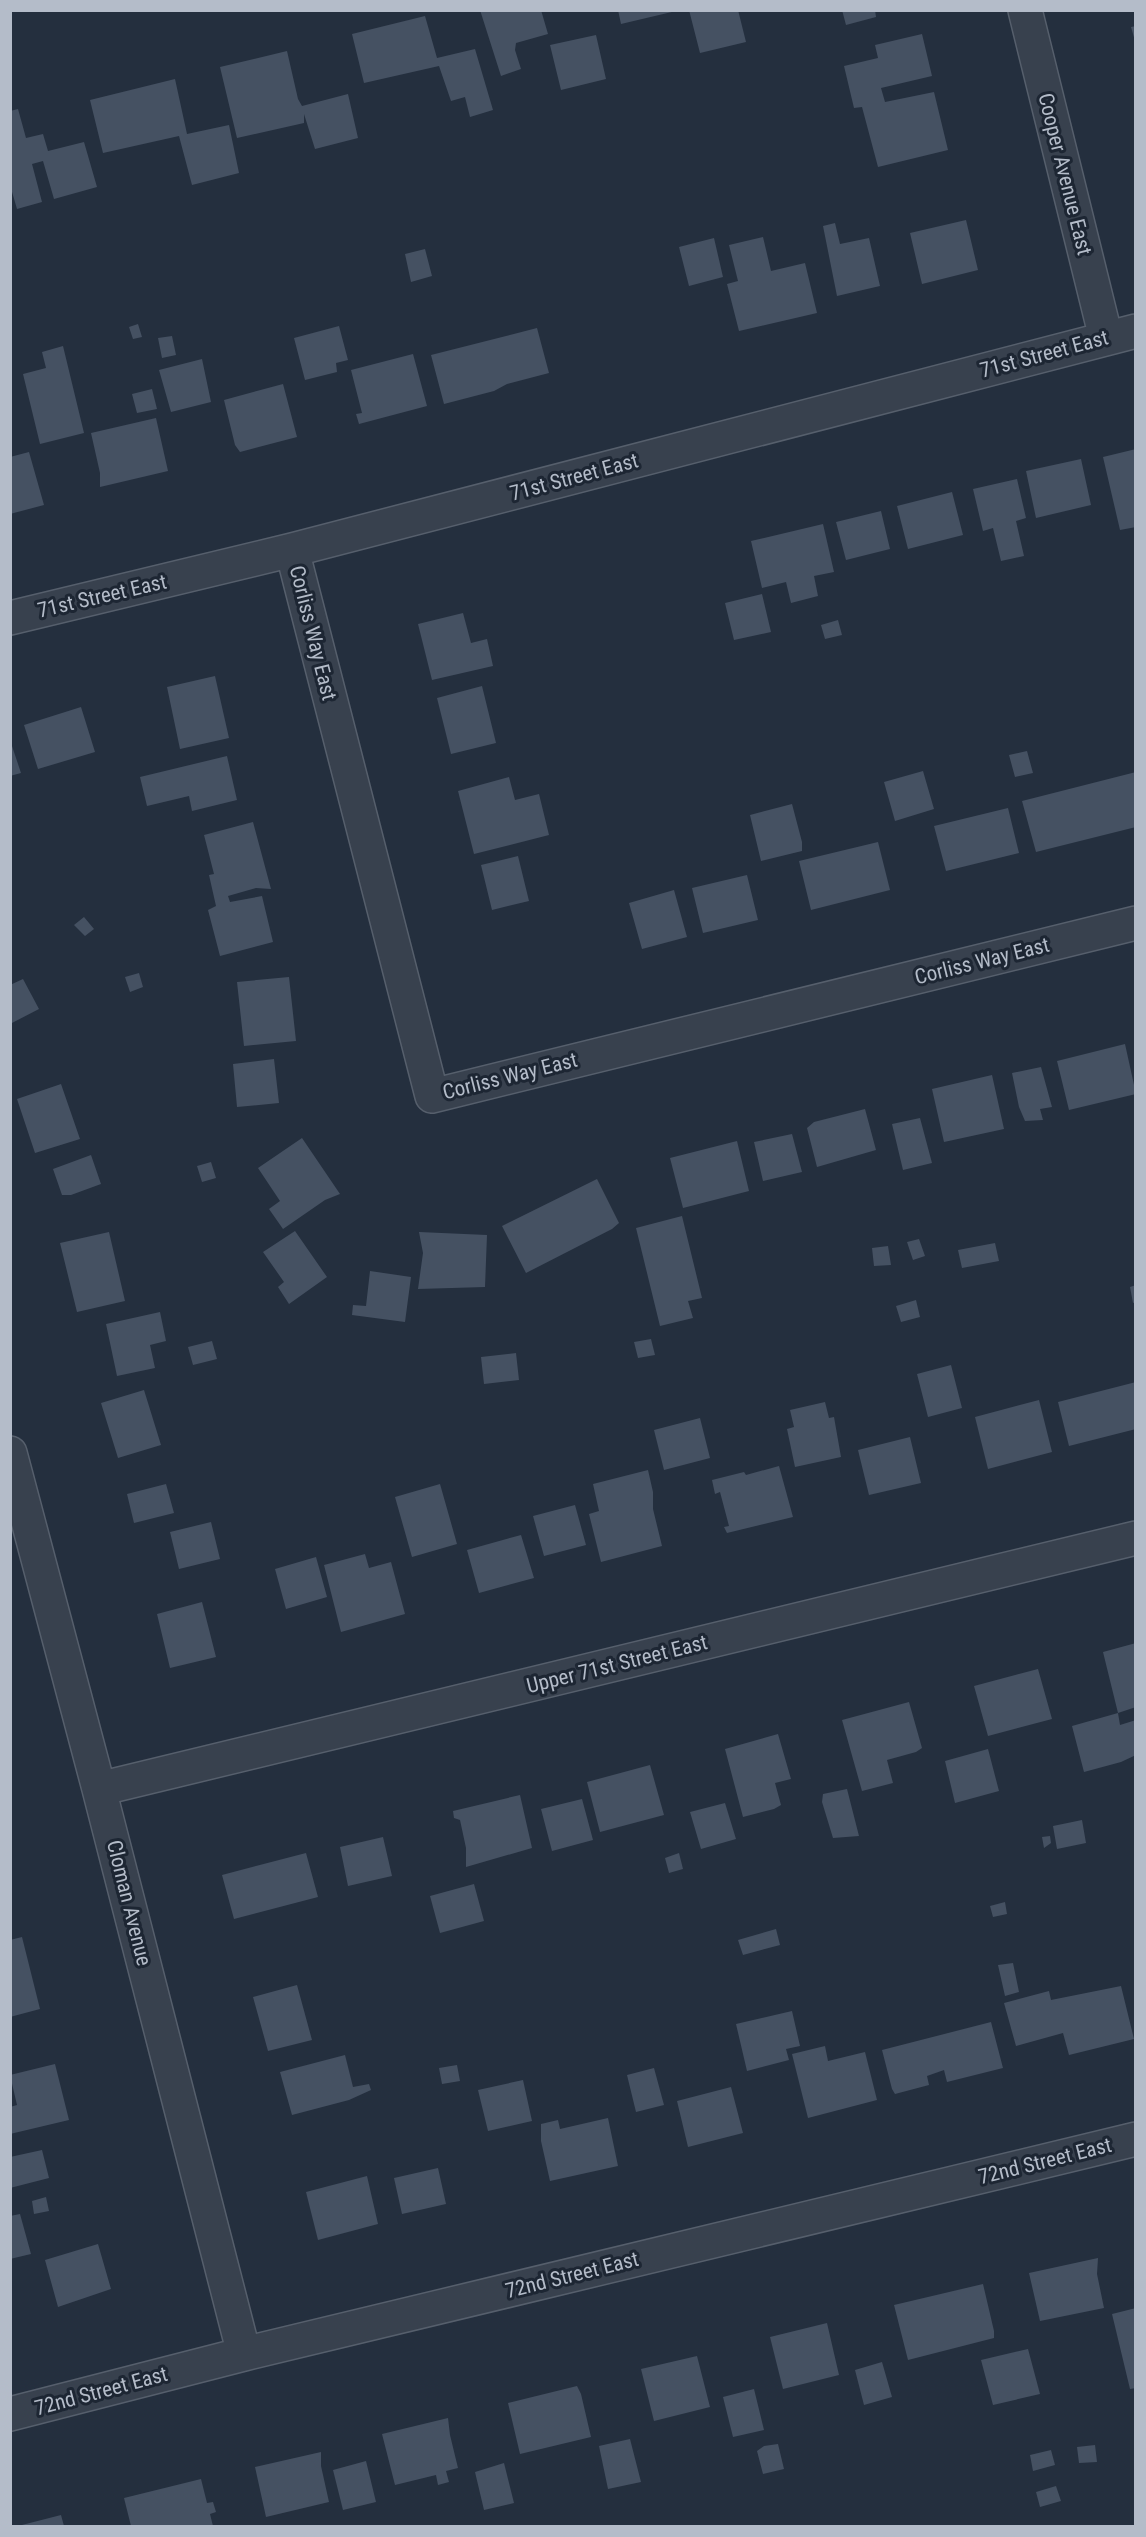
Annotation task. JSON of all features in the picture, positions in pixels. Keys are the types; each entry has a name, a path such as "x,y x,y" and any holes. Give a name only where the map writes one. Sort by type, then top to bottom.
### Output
{"street":[{"name":"Cooper Avenue East","path":"1025,10 1121,335"},
{"name":"71st Street East","path":"10,618 292,550 1121,335"},
{"name":"Corliss Way East","path":"292,550 432,1096 1136,923"},
{"name":"Cloman Avenue","path":"10,1453 244,2354"},
{"name":"Upper 71st Street East","path":"99,1789 1136,1539"},
{"name":"72nd Street East","path":"10,2414 244,2354 1136,2139"}],"building":[{"path":"480,10 541,10 548,34 516,43 515,50 521,69 501,76"},
{"path":"618,10 676,10 676,11 621,24"},
{"path":"689,10 738,10 746,42 700,53"},
{"path":"842,10 875,10 876,17 846,25"},
{"path":"425,16 437,58 475,49 493,110 470,117 465,97 451,101 439,66 364,83 352,34"},
{"path":"1136,26 1136,41 1135,41 1131,27"},
{"path":"922,34 932,76 881,88 885,102 934,92 948,150 878,167 862,107 854,108 844,66 878,58 875,45"},
{"path":"596,35 606,79 561,90 550,45"},
{"path":"287,51 298,99 302,106 348,94 358,138 315,149 304,114 304,123 237,138 220,67"},
{"path":"175,79 187,134 229,125 239,173 192,185 179,136 103,153 90,100"},
{"path":"18,109 26,138 43,134 48,151 84,142 97,187 54,199 43,161 32,164 42,202 17,209 10,185 10,111"},
{"path":"966,220 978,270 922,284 910,233"},
{"path":"835,223 840,244 869,238 880,286 837,296 823,226"},
{"path":"763,237 771,271 805,263 817,313 739,331 727,284 738,281 729,245"},
{"path":"714,238 723,277 689,286 679,247"},
{"path":"425,249 432,276 411,282 405,254"},
{"path":"138,324 142,337 133,339 129,327"},
{"path":"339,326 348,360 336,363 337,372 305,380 294,338"},
{"path":"537,328 549,373 444,404 431,355"},
{"path":"172,336 176,355 162,358 158,338"},
{"path":"63,346 84,433 40,444 23,374 46,368 42,352"},
{"path":"413,354 427,406 359,424 356,414 362,413 351,370"},
{"path":"202,359 211,402 171,412 159,370"},
{"path":"283,384 297,437 240,452 235,445 224,400"},
{"path":"152,389 157,409 137,413 132,394"},
{"path":"156,418 168,471 100,487 100,473 91,433"},
{"path":"1136,449 1136,527 1120,530 1103,457"},
{"path":"29,452 44,505 10,514 10,457"},
{"path":"1081,459 1091,505 1036,518 1026,471"},
{"path":"1017,479 1026,518 1016,521 1024,556 1001,561 993,528 983,531 973,489"},
{"path":"952,492 963,535 908,549 897,506"},
{"path":"881,511 890,549 846,560 836,522"},
{"path":"823,524 834,572 814,576 818,596 791,603 786,582 762,588 751,541"},
{"path":"762,594 771,632 734,640 725,603"},
{"path":"463,613 471,643 487,639 493,666 432,680 418,624"},
{"path":"838,620 842,635 825,639 821,625"},
{"path":"215,676 229,738 180,749 167,687"},
{"path":"482,686 496,743 451,754 437,698"},
{"path":"81,707 95,752 38,769 24,725"},
{"path":"10,740 21,773 10,776"},
{"path":"1027,751 1033,773 1015,777 1009,755"},
{"path":"227,756 237,800 192,811 189,796 147,806 140,777"},
{"path":"923,771 934,809 895,821 884,782"},
{"path":"1136,772 1136,827 1036,852 1022,801"},
{"path":"509,777 515,800 539,794 549,835 474,854 458,791"},
{"path":"792,804 802,842 802,851 761,861 750,815"},
{"path":"1008,808 1019,853 946,871 934,826"},
{"path":"253,822 271,889 256,888 228,896 230,902 262,896 273,942 220,956 208,910 216,906 209,875 214,874 204,835"},
{"path":"878,842 890,890 811,910 799,861"},
{"path":"518,856 529,901 492,910 481,865"},
{"path":"747,875 758,920 703,933 692,888"},
{"path":"674,890 687,937 642,949 629,903"},
{"path":"84,917 94,929 85,936 74,925"},
{"path":"139,973 143,987 130,992 125,977"},
{"path":"289,977 296,1041 244,1046 237,982"},
{"path":"23,979 39,1009 10,1024 10,985"},
{"path":"1125,1044 1136,1094 1069,1110 1057,1061"},
{"path":"274,1059 279,1103 237,1107 233,1064"},
{"path":"1041,1067 1052,1107 1040,1109 1043,1120 1025,1121 1019,1107 1012,1073"},
{"path":"992,1075 1004,1129 944,1142 932,1089"},
{"path":"61,1084 80,1139 35,1153 17,1099"},
{"path":"865,1109 876,1150 817,1167 807,1128 814,1122"},
{"path":"920,1118 932,1163 903,1170 892,1124"},
{"path":"792,1134 802,1172 763,1181 754,1142"},
{"path":"302,1138 340,1194 325,1200 283,1229 269,1209 280,1201 258,1168"},
{"path":"737,1141 749,1191 683,1208 670,1158"},
{"path":"91,1155 101,1184 71,1195 62,1195 53,1169"},
{"path":"211,1162 216,1178 202,1182 197,1166"},
{"path":"597,1179 619,1223 612,1229 526,1273 502,1226"},
{"path":"682,1216 702,1298 688,1301 693,1318 660,1326 636,1228"},
{"path":"295,1231 327,1277 289,1304 278,1287 284,1282 263,1252"},
{"path":"109,1232 125,1301 77,1312 60,1243"},
{"path":"419,1232 487,1235 485,1287 418,1289 423,1253"},
{"path":"919,1239 925,1256 913,1260 907,1242"},
{"path":"995,1243 999,1261 962,1268 958,1250"},
{"path":"888,1246 891,1265 874,1266 872,1248"},
{"path":"370,1271 411,1277 405,1322 352,1315 353,1305 366,1306"},
{"path":"1136,1285 1136,1302 1133,1303 1130,1287"},
{"path":"916,1300 920,1317 901,1322 896,1306"},
{"path":"160,1312 166,1341 150,1345 155,1368 117,1376 106,1324"},
{"path":"651,1339 655,1355 638,1358 634,1342"},
{"path":"212,1341 217,1359 193,1365 188,1347"},
{"path":"516,1353 519,1380 484,1384 481,1357"},
{"path":"951,1365 962,1408 928,1417 917,1374"},
{"path":"1136,1382 1136,1429 1069,1446 1058,1402"},
{"path":"144,1390 161,1445 118,1458 101,1403"},
{"path":"1039,1400 1052,1452 988,1469 975,1417"},
{"path":"825,1402 829,1418 834,1417 841,1457 795,1467 787,1429 794,1427 790,1410"},
{"path":"700,1418 710,1458 664,1470 654,1430"},
{"path":"910,1437 921,1483 869,1495 858,1450"},
{"path":"779,1466 793,1517 727,1533 724,1527 729,1526 720,1492 715,1494 712,1480 744,1472 746,1475"},
{"path":"648,1470 653,1492 653,1509 662,1546 601,1562 589,1514 599,1511 593,1484"},
{"path":"166,1484 174,1513 134,1523 127,1494"},
{"path":"440,1484 457,1544 412,1557 395,1497"},
{"path":"575,1505 586,1545 544,1556 533,1516"},
{"path":"211,1522 220,1559 179,1569 170,1532"},
{"path":"521,1535 534,1578 479,1593 467,1550"},
{"path":"365,1554 369,1568 391,1562 405,1614 341,1632 324,1565"},
{"path":"316,1557 327,1597 286,1609 275,1569"},
{"path":"202,1602 216,1657 170,1668 157,1614"},
{"path":"1136,1643 1136,1707 1118,1713 1103,1652"},
{"path":"1038,1669 1052,1719 988,1736 974,1686"},
{"path":"909,1702 922,1748 916,1752 887,1760 893,1783 862,1791 842,1720"},
{"path":"1118,1713 1120,1725 1136,1720 1136,1755 1121,1762 1084,1772 1072,1726"},
{"path":"778,1734 791,1779 775,1783 781,1805 743,1817 725,1749"},
{"path":"988,1749 999,1791 955,1803 945,1761"},
{"path":"650,1765 664,1815 600,1832 587,1782"},
{"path":"847,1789 859,1836 833,1838 822,1802 823,1794"},
{"path":"520,1795 532,1848 466,1867 466,1848 460,1820 454,1818 453,1811"},
{"path":"582,1799 593,1840 552,1851 541,1809"},
{"path":"725,1803 736,1839 701,1849 690,1812"},
{"path":"1082,1820 1086,1843 1057,1849 1053,1826"},
{"path":"1050,1836 1051,1843 1044,1848 1042,1837"},
{"path":"383,1837 392,1876 348,1886 340,1847"},
{"path":"306,1853 318,1897 234,1919 222,1875"},
{"path":"679,1853 683,1869 669,1873 665,1858"},
{"path":"474,1884 484,1921 440,1933 430,1896"},
{"path":"1005,1902 1007,1914 993,1917 990,1906"},
{"path":"776,1929 780,1945 743,1955 738,1940"},
{"path":"22,1937 40,2009 10,2017 10,1940"},
{"path":"1013,1963 1019,1992 1005,1996 998,1965"},
{"path":"297,1985 312,2040 268,2051 253,1997"},
{"path":"1121,1986 1134,2039 1069,2055 1063,2033 1016,2046 1004,2003 1049,1991 1051,2000"},
{"path":"792,2011 800,2046 786,2049 789,2060 747,2071 736,2024"},
{"path":"991,2022 1003,2068 947,2082 944,2070 927,2076 929,2085 895,2094 882,2050"},
{"path":"825,2046 828,2061 865,2052 877,2100 808,2118 792,2054"},
{"path":"345,2055 353,2087 369,2084 371,2090 349,2100 292,2115 280,2072"},
{"path":"55,2064 69,2120 10,2134 10,2107 17,2105 10,2075"},
{"path":"457,2065 460,2081 442,2084 439,2068"},
{"path":"654,2068 664,2105 636,2112 627,2075"},
{"path":"523,2080 532,2121 488,2131 478,2090"},
{"path":"731,2087 743,2133 688,2147 677,2101"},
{"path":"608,2118 618,2166 550,2181 541,2141 541,2124 558,2120 560,2129"},
{"path":"42,2150 49,2178 10,2188 10,2157"},
{"path":"438,2168 446,2204 402,2214 394,2178"},
{"path":"367,2176 378,2224 318,2240 306,2192"},
{"path":"46,2197 49,2211 34,2214 32,2201"},
{"path":"20,2214 31,2254 10,2259 10,2216"},
{"path":"98,2244 111,2289 58,2307 45,2260"},
{"path":"1098,2258 1097,2274 1104,2308 1040,2321 1029,2273"},
{"path":"983,2284 994,2338 908,2360 894,2305"},
{"path":"1136,2308 1136,2388 1130,2389 1112,2314"},
{"path":"827,2323 839,2375 783,2389 770,2337"},
{"path":"1028,2349 1040,2394 993,2405 981,2360"},
{"path":"697,2356 710,2407 654,2421 641,2369"},
{"path":"882,2362 892,2397 864,2405 855,2370"},
{"path":"577,2386 591,2437 520,2454 508,2403"},
{"path":"754,2389 764,2430 733,2437 723,2397"},
{"path":"448,2418 458,2468 446,2471 449,2482 438,2485 436,2475 395,2485 382,2434"},
{"path":"630,2439 641,2482 608,2489 599,2446"},
{"path":"778,2444 784,2469 763,2474 757,2451 764,2446"},
{"path":"1095,2445 1097,2462 1079,2463 1077,2447"},
{"path":"1051,2450 1055,2465 1033,2471 1030,2455"},
{"path":"321,2452 321,2466 329,2502 266,2517 255,2467"},
{"path":"366,2461 376,2502 343,2510 333,2470"},
{"path":"504,2463 514,2503 484,2510 475,2472"},
{"path":"201,2479 207,2503 213,2502 216,2512 210,2514 213,2526 131,2526 124,2498"},
{"path":"1056,2486 1061,2501 1040,2507 1036,2492"},
{"path":"61,2515 64,2526 18,2526"}]}
